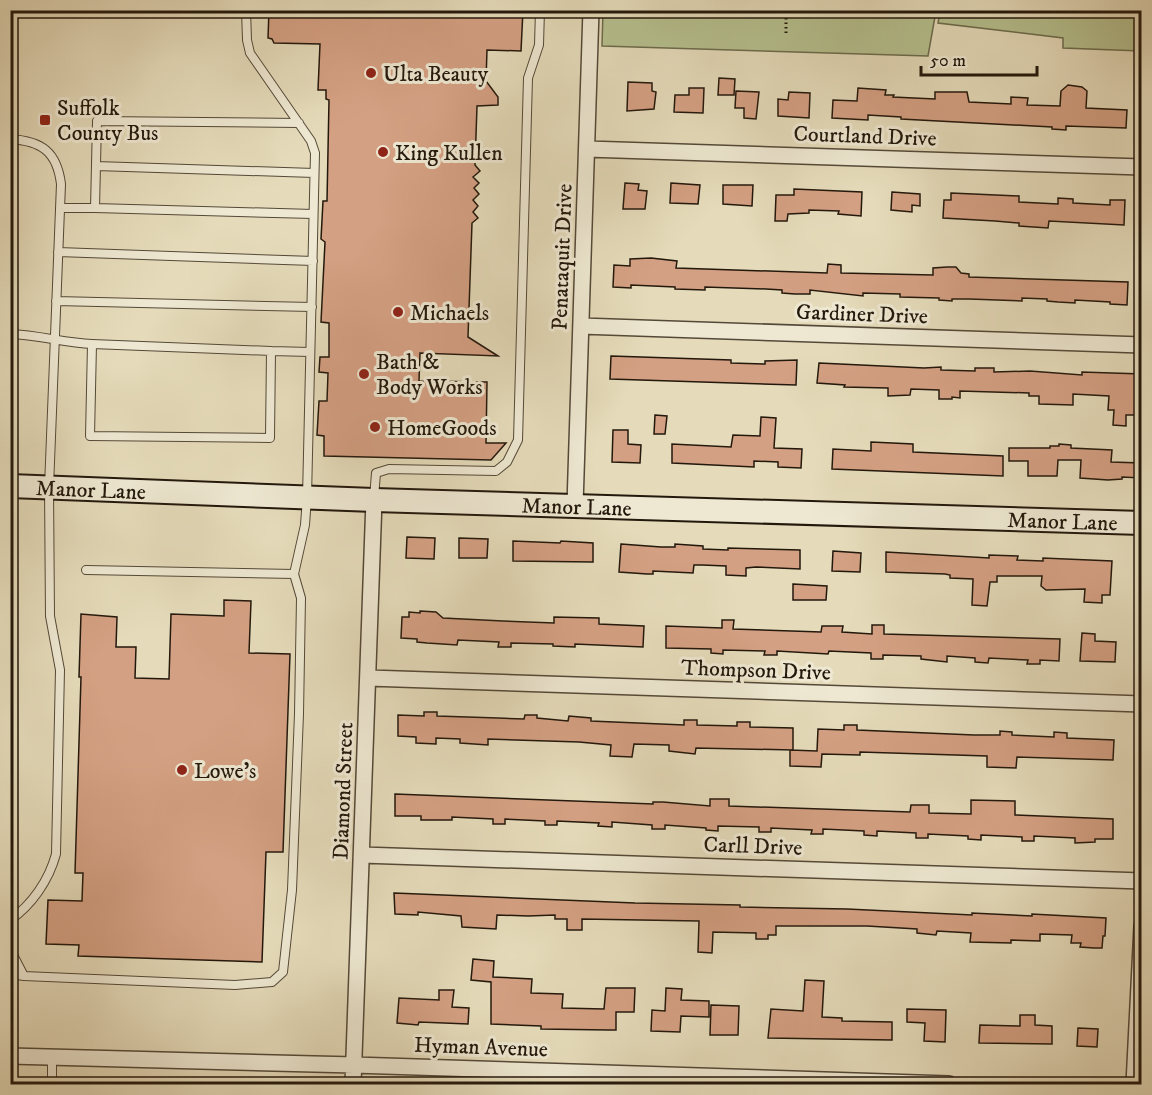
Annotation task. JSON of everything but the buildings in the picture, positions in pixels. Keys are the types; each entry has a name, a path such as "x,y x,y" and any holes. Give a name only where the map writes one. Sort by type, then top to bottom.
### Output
{"street":[{"name":"Penataquit Drive","path":"575,505 591,10"},
{"name":"Courtland Drive","path":"587,149 1142,167"},
{"name":"Gardiner Drive","path":"581,326 1142,345"},
{"name":"Manor Lane","path":"10,486 374,500 1142,523"},
{"name":"Diamond Street","path":"353,1084 374,500"},
{"name":"Thompson Drive","path":"369,678 1142,704"},
{"name":"Carll Drive","path":"362,855 1142,881"},
{"path":"1134,1084 1142,926"},
{"name":"Hyman Avenue","path":"10,1056 949,1084"}],"lane":[{"path":"10,974 235,985 272,982 283,972 293,879 301,598 294,574 305,525 307,497 315,153 311,141 250,54 246,10"},
{"path":"374,500 376,473 389,469 496,471 507,462 518,440 528,78 539,45 540,10"},
{"path":"94,208 97,121 299,123"},
{"path":"10,139 36,143 48,152 60,172 49,488 50,616 60,670 56,854 52,867 34,898 10,920"},
{"path":"96,166 314,173"},
{"path":"60,208 314,214"},
{"path":"58,252 313,261"},
{"path":"56,301 312,307"},
{"path":"10,334 54,338 70,343 310,352"},
{"path":"92,344 90,436 270,438 271,351"},
{"path":"86,570 294,574"},
{"path":"10,950 24,976"},
{"path":"52,1057 52,1084"}],"path":[{"path":"786,10 786,33"}],"green space":[{"path":"603,10 936,11 928,56 602,46"},
{"path":"940,11 1141,11 1141,51 1063,48 1063,38 938,23"}],"place":[{"name":"Ulta Beauty","path":"371,73"},
{"name":"Suffolk County Bus","path":"45,120"},
{"name":"King Kullen","path":"383,152"},
{"name":"Michaels","path":"398,312"},
{"name":"Bath & Body Works","path":"364,374"},
{"name":"HomeGoods","path":"375,427"},
{"name":"Lowe's","path":"182,770"}]}
